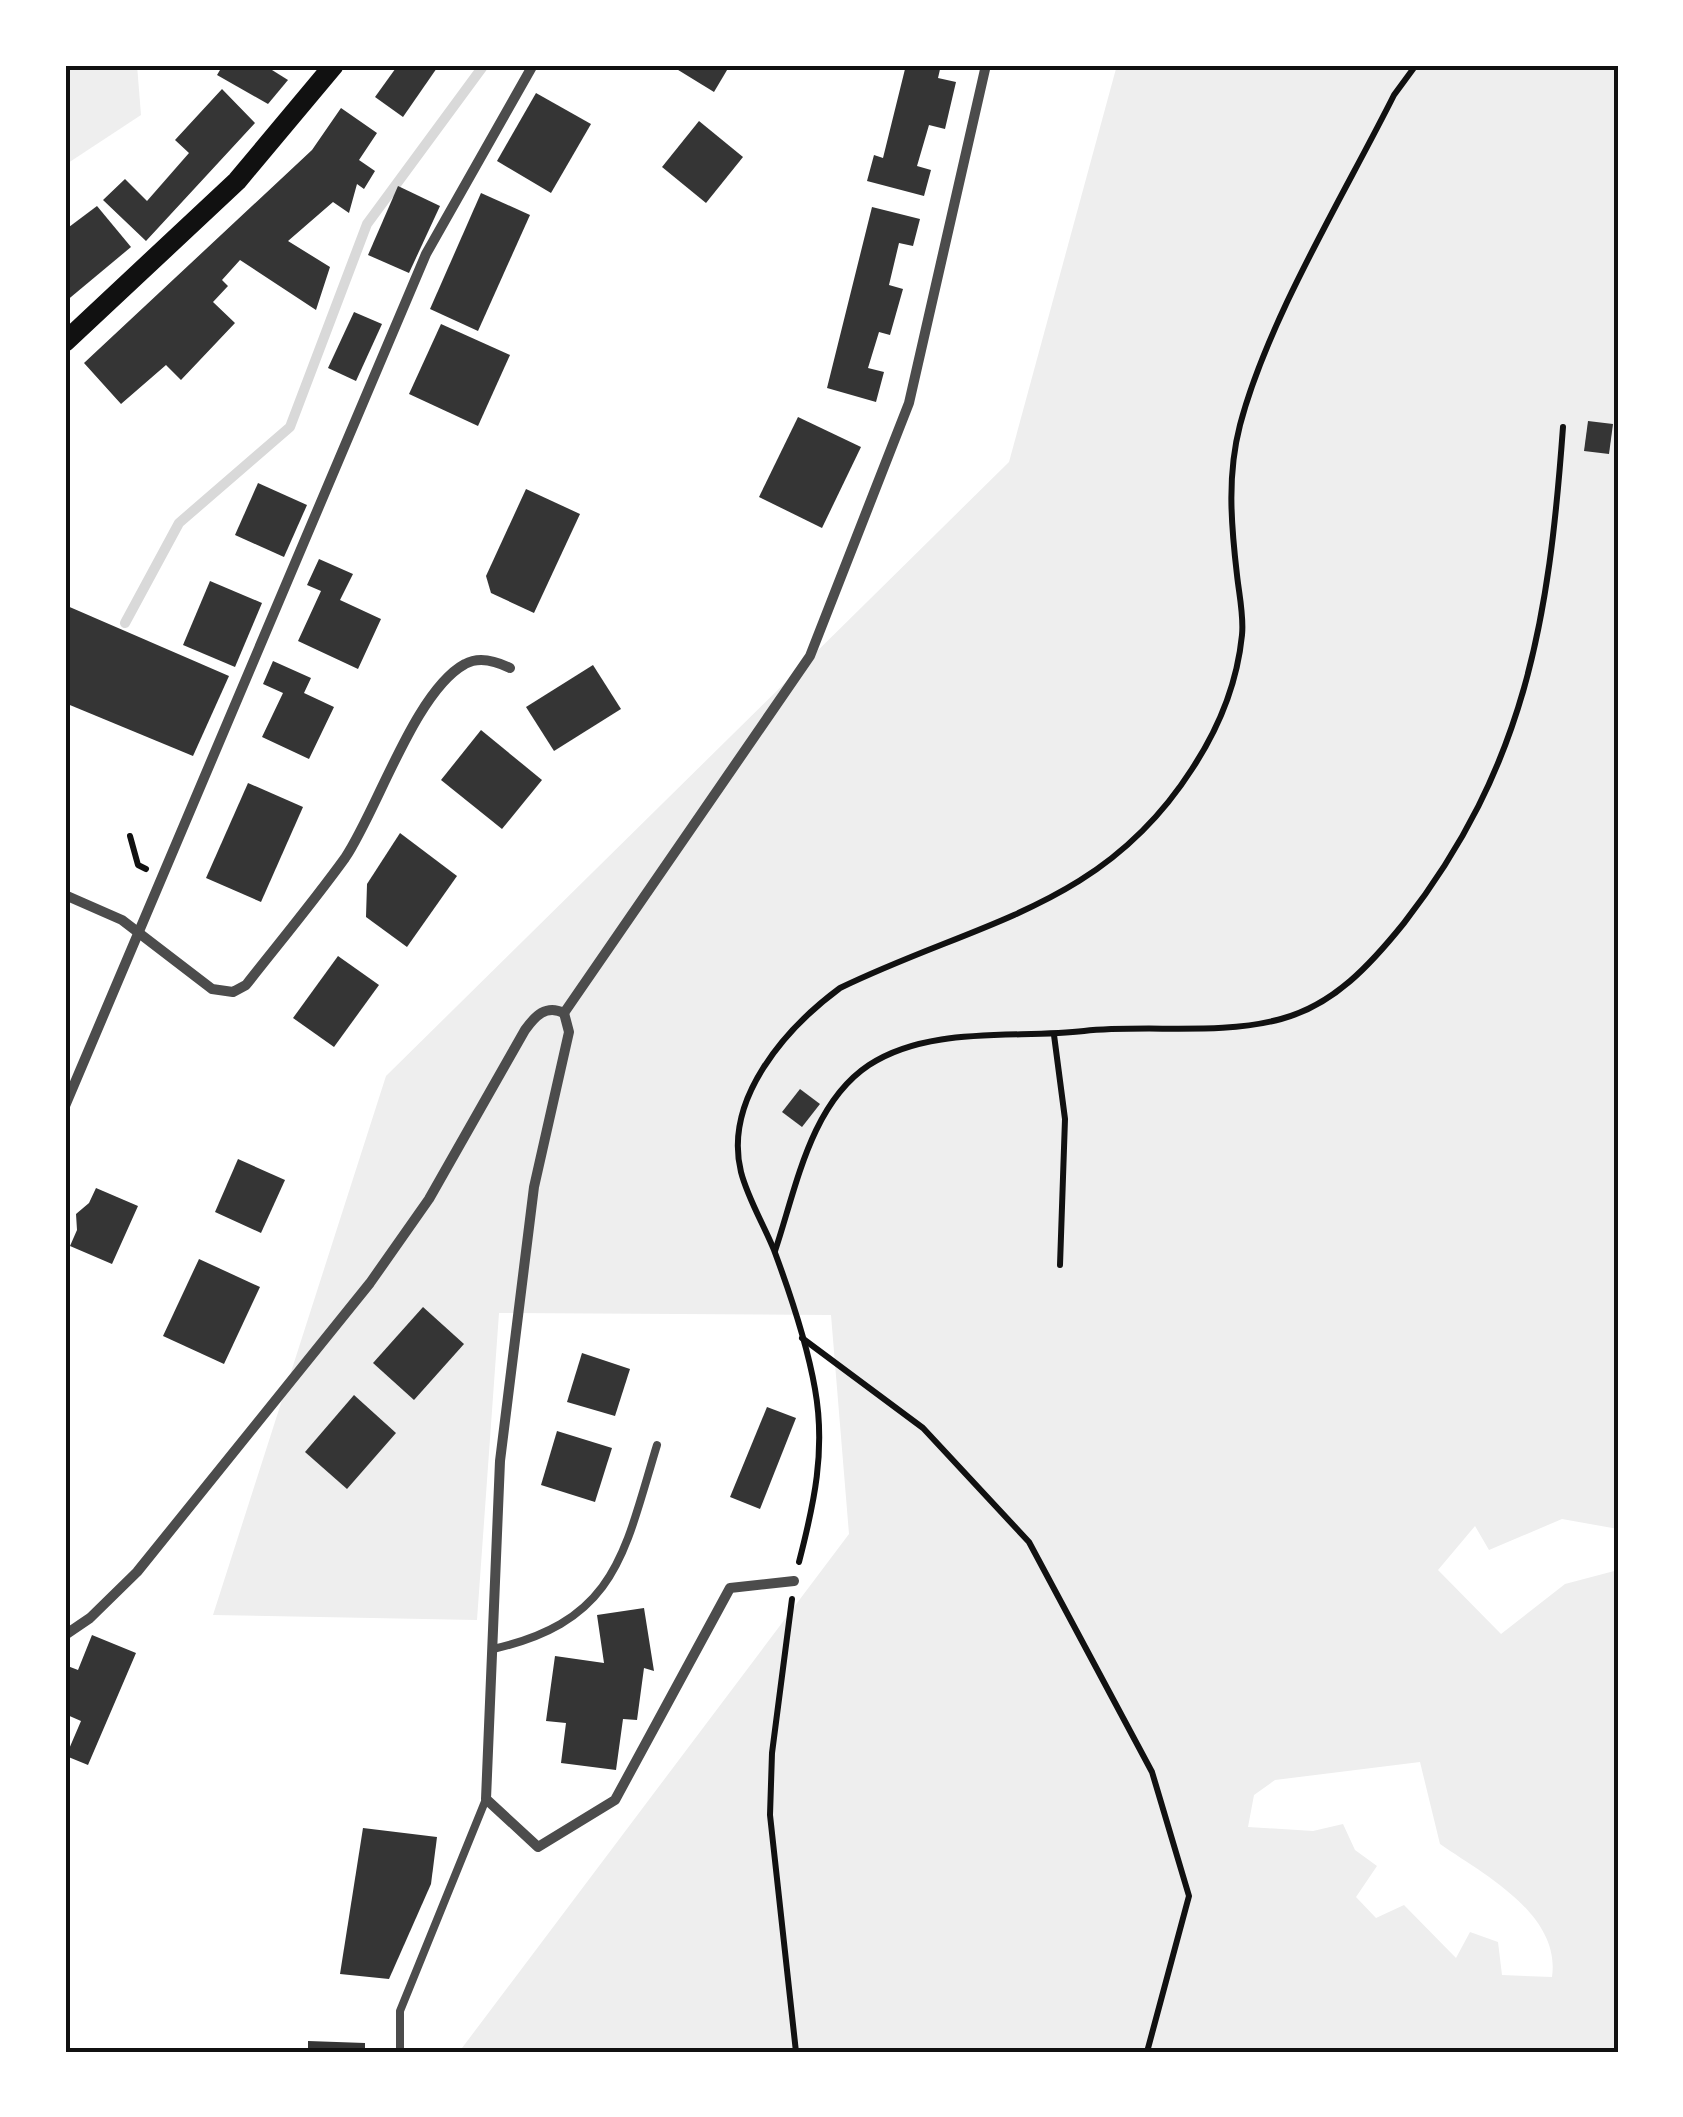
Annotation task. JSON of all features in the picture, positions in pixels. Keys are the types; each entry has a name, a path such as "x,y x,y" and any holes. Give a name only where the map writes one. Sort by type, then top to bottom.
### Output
{"main road":[{"path":"65,342 237,180 334,65"}],"street":[{"path":"65,1106 426,254 533,65"},
{"path":"794,1581 730,1588 616,1800 538,1847 486,1799 500,1461 534,1187 569,1032 564,1013 810,656 909,403 986,65"},
{"path":"65,895 139,932 212,989 232,992 246,985 346,855 405,740 444,685 473,662 488,660 510,668"},
{"path":"65,1635 90,1618 137,1572 370,1283 428,1200 533,1019 548,1010 564,1013"}],"lane":[{"path":"493,1648 557,1627 584,1610 602,1590 625,1546 657,1445"},
{"path":"400,2052 400,2011 486,1799"}],"path":[{"path":"796,2052 770,1815 772,1753 794,1581 818,1487 820,1434 815,1388 801,1337 774,1252 740,1171 741,1113 776,1049 805,1014 840,988 908,955 1020,913 1082,883 1123,854 1170,804 1212,739 1231,692 1243,632 1230,513 1241,423 1270,343 1394,95 1416,65"},
{"path":"774,1252 818,1126 837,1094 870,1064 928,1043 1281,1019 1336,994 1378,955 1429,890 1504,754 1526,692 1548,596 1563,427"},
{"path":"1054,1034 1065,1120 1060,1264"},
{"path":"801,1337 923,1428 1029,1542 1152,1772 1189,1896 1147,2052"}],"shaded area":[{"path":"65,65 137,65 141,115 65,165"},
{"path":"1117,65 1618,65 1618,1529 1562,1519 1489,1550 1475,1526 1438,1570 1501,1634 1565,1584 1618,1570 1618,2052 459,2052 849,1534 831,1315 499,1313 477,1620 213,1615 386,1076 1009,462","holes":["1420,1762 1440,1844 1497,1883 1532,1915 1552,1954 1552,1977 1502,1975 1498,1942 1470,1932 1456,1958 1404,1905 1376,1918 1356,1897 1377,1866 1355,1850 1343,1824 1313,1831 1248,1827 1254,1795 1275,1780"]}],"building":[{"path":"223,65 264,65 288,80 268,104 217,75"},
{"path":"398,65 439,65 403,117 375,97"},
{"path":"670,65 730,65 714,92"},
{"path":"906,65 941,65 938,78 956,82 945,129 929,125 917,166 931,170 924,196 867,181 874,155 883,158"},
{"path":"222,89 255,123 146,241 103,200 125,179 147,201 189,153 175,140"},
{"path":"536,93 591,124 551,193 497,161"},
{"path":"341,108 377,133 359,160 375,171 364,189 357,184 349,213 333,202 288,241 330,267 316,310 240,260 222,280 228,286 213,302 235,323 181,380 166,365 121,404 84,363 312,150"},
{"path":"699,121 743,157 706,203 662,167"},
{"path":"398,186 440,206 409,273 368,255"},
{"path":"481,193 530,215 478,331 430,309"},
{"path":"97,206 131,247 65,302 65,230"},
{"path":"872,207 920,219 913,246 899,243 889,285 903,289 890,335 879,332 868,368 884,372 876,402 827,388"},
{"path":"354,312 382,324 356,381 328,368"},
{"path":"441,324 510,355 478,426 409,394"},
{"path":"798,417 861,447 822,528 759,497"},
{"path":"1588,421 1613,424 1609,454 1584,451"},
{"path":"258,483 307,505 284,557 235,535"},
{"path":"526,489 580,514 534,613 491,593 486,576"},
{"path":"319,559 353,574 340,600 381,619 358,669 298,641 321,591 307,585"},
{"path":"210,581 262,603 235,667 183,645"},
{"path":"65,605 229,676 193,756 65,703"},
{"path":"273,661 311,678 304,693 334,707 309,759 262,737 283,693 263,684"},
{"path":"593,665 621,709 554,751 526,707"},
{"path":"481,730 542,780 502,829 441,780"},
{"path":"248,783 303,807 261,902 206,878"},
{"path":"400,833 457,876 407,947 366,917 367,884"},
{"path":"338,956 379,985 334,1047 293,1018"},
{"path":"800,1089 820,1104 802,1127 782,1112"},
{"path":"238,1159 285,1180 261,1233 215,1212"},
{"path":"96,1188 138,1206 112,1264 70,1246 77,1230 76,1214 89,1203"},
{"path":"199,1259 260,1287 224,1364 163,1336"},
{"path":"423,1307 464,1344 414,1400 373,1363"},
{"path":"582,1353 630,1369 615,1416 567,1402"},
{"path":"354,1395 396,1433 347,1489 305,1452"},
{"path":"767,1407 796,1418 760,1509 730,1497"},
{"path":"557,1431 612,1448 595,1502 541,1485"},
{"path":"644,1608 654,1671 644,1668 637,1720 623,1719 616,1770 561,1763 566,1723 546,1721 555,1656 604,1663 597,1615"},
{"path":"92,1635 136,1653 88,1765 66,1756 81,1721 65,1714 65,1665 78,1670"},
{"path":"363,1828 437,1837 431,1884 389,1979 340,1974"},
{"path":"308,2041 365,2043 365,2052 308,2052"}],"waterway":[{"path":"125,623 179,523 290,427 367,224 484,65"}]}
